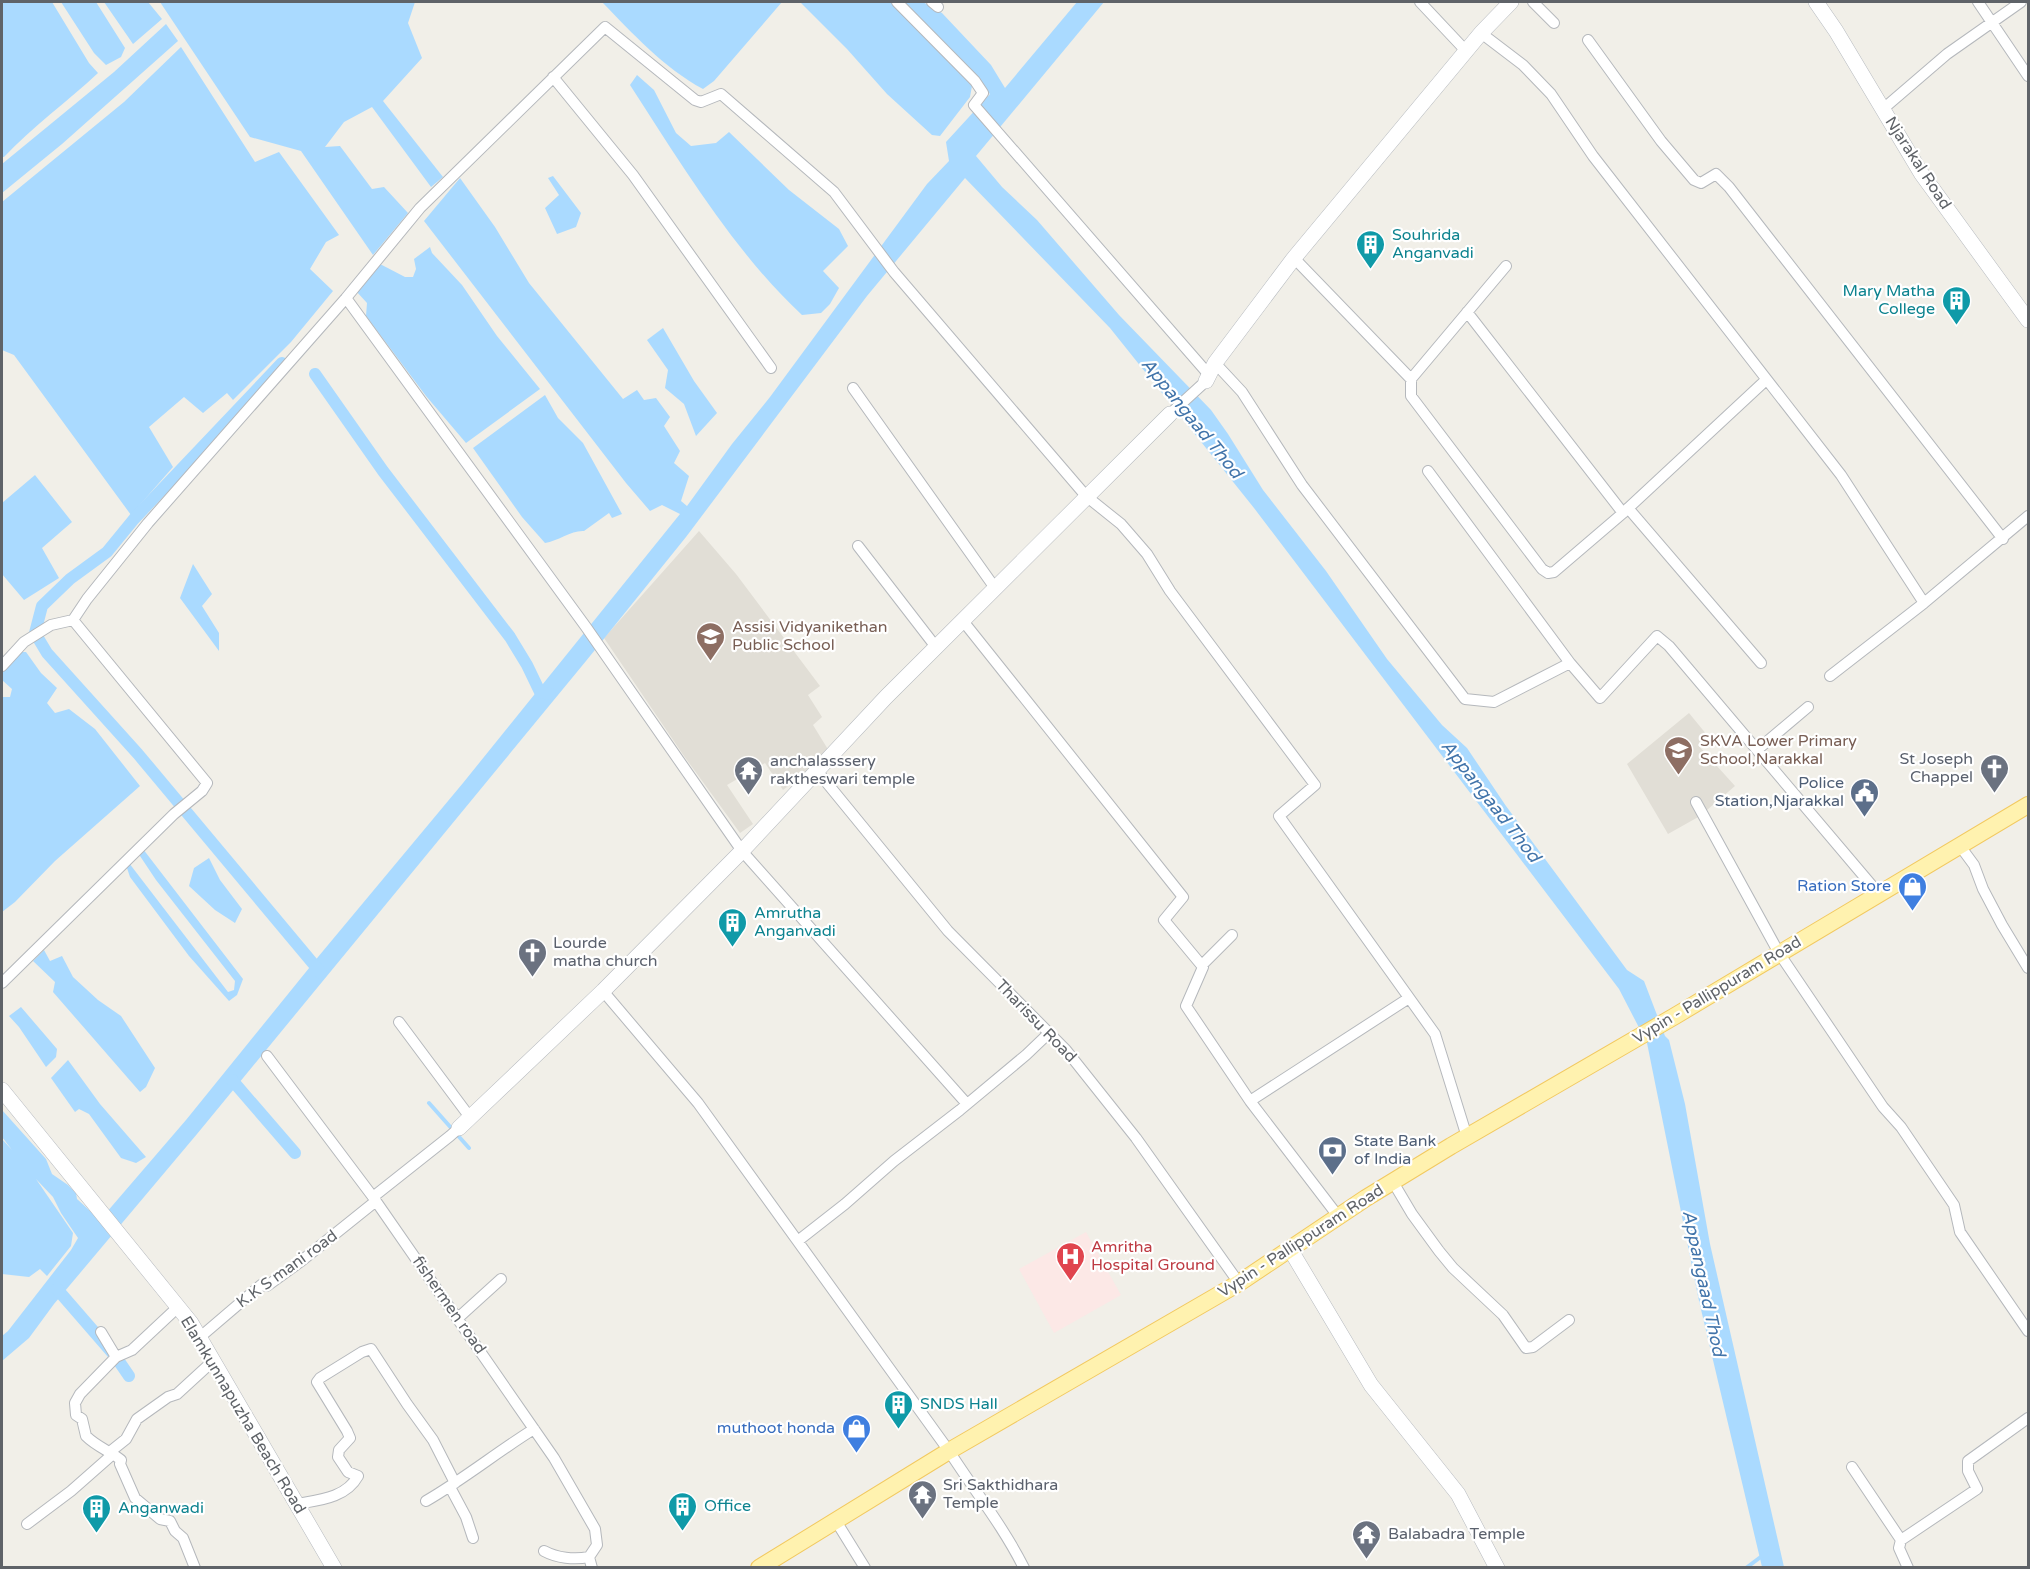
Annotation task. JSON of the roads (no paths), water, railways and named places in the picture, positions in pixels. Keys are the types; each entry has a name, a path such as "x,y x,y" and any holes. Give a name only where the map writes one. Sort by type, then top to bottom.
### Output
{"main road":[{"name":"Vypin - Pallippuram Road","path":"759,1568 949,1451 1239,1282 1338,1216 1467,1137 1675,1016 2028,805"}],"street":[{"path":"897,2 975,81 983,93 974,105 1210,373 1242,392 1302,485 1465,699 1494,702 1570,663"},
{"path":"1420,2 1467,52"},
{"path":"399,1022 460,1127 603,991 818,772 886,697 1210,373 1294,258 1481,33 1511,2"},
{"path":"1533,2 1554,23"},
{"name":"Njarakal Road","path":"1816,2 1921,173 2028,320"},
{"path":"1978,2 2028,76"},
{"path":"1883,109 1947,54 2020,2"},
{"path":"2,666 24,642 51,626 73,620 148,523 346,298 420,208 605,27 695,100 701,102 721,94 834,192 894,272 1086,496 1121,524 1147,554 1170,591 1315,785 1279,816 1435,1034 1467,1137"},
{"path":"1481,33 1523,65 1551,94 1593,156 1841,475 1924,603"},
{"path":"1588,40 1661,141 1694,180 1701,183 1716,174 1729,187 2002,539"},
{"path":"553,77 633,175 771,368"},
{"path":"1294,258 1411,379"},
{"path":"1506,266 1411,379 1411,396 1542,569 1548,573 1554,572 1625,511 1766,380"},
{"path":"346,298 586,627 742,850 967,1104"},
{"path":"1467,312 1625,511 1761,663"},
{"path":"853,388 995,588"},
{"path":"1428,471 1570,663 1600,698 1657,636 1669,646 1879,894"},
{"path":"1830,676 1924,603 2028,516"},
{"path":"858,546 936,647"},
{"path":"2,983 202,791 207,783 73,620"},
{"path":"963,621 1183,897 1164,920 1203,967"},
{"path":"1757,750 1808,707"},
{"name":"Tharissu Road","path":"818,772 948,931 1066,1050 1136,1138 1239,1282"},
{"path":"1696,802 1779,953 1883,1107 1901,1127 1954,1205 1960,1232 2028,1331"},
{"path":"1960,846 1974,865 1983,889 2028,968"},
{"path":"1232,935 1202,965 1186,1006 1250,1101 1338,1216"},
{"path":"603,991 698,1103 799,1240 949,1451 974,1490 994,1515 1024,1568"},
{"path":"1250,1101 1409,998"},
{"path":"799,1240 967,1104 1049,1033"},
{"name":"fishermen road","path":"267,1056 375,1199 554,1458 595,1529 597,1545 591,1562"},
{"name":"Elamkunnapuzha Beach Road","path":"2,1090 178,1307 213,1361 297,1504 331,1567"},
{"name":"K.K S mani road","path":"199,1338 261,1285 267,1286 300,1262 460,1127"},
{"path":"1394,1182 1412,1214 1439,1251 1453,1268 1503,1315 1526,1348 1533,1347 1569,1320"},
{"path":"1290,1249 1371,1384 1458,1494 1497,1568"},
{"path":"458,1318 501,1279"},
{"path":"178,1307 132,1350 114,1359 92,1384 85,1387 75,1402 76,1415 82,1419 86,1437 121,1460 120,1464 135,1498 160,1519 170,1521 175,1531 183,1538 195,1568"},
{"path":"101,1332 114,1359"},
{"path":"297,1504 321,1501 343,1492 353,1484 358,1476 348,1472 338,1457 339,1450 350,1438 317,1382 362,1352 371,1349 433,1440 466,1517 472,1538"},
{"path":"27,1524 71,1491 126,1439 137,1419 168,1397 177,1394 213,1361"},
{"path":"1908,1568 1899,1548 1901,1540 1977,1489 1968,1471 1968,1461 2028,1418"},
{"path":"426,1501 534,1429"},
{"path":"1852,1467 1901,1540"},
{"path":"836,1521 865,1568"},
{"path":"544,1551 558,1557 591,1562"}],"water":[{"path":"2,2 52,2 89,63 98,73 4,157 2,157"},
{"path":"61,2 96,2 125,48 121,57 106,65 94,53"},
{"path":"104,2 148,2 162,19 133,44"},
{"path":"160,2 415,2 408,23 422,58 383,101 443,177 431,187 372,107 344,122 325,147 340,146 372,189 384,187 408,213 373,255 301,151 250,137"},
{"path":"602,2 782,2 714,81 703,89 662,60"},
{"path":"800,2 894,2 972,86 970,97 940,136 932,135 887,94 847,49"},
{"name":"Appangaad Thod","path":"902,2 923,2 942,13 991,65 1005,88 1077,2 1104,2 976,156 1002,187 1037,220 1119,315 1211,410 1263,490 1326,571 1387,659 1442,725 1467,748 1506,806 1627,970 1644,981 1665,1036 1669,1040 1685,1104 1710,1244 1784,1567 1762,1567 1699,1301 1647,1043 1619,989 1254,508 1110,328 965,178 867,296 686,537 586,661 197,1134 54,1304 29,1338 2,1361 2,1336 71,1250 78,1238 53,1197 36,1179 73,1233 71,1246 47,1276 40,1269 29,1277 2,1274 2,1139 12,1150 2,1137 2,1110 46,1159 52,1174 68,1185 76,1193 77,1199 100,1220 186,1120 463,783 680,514 662,505 650,511 424,221 460,178 495,227 529,283 623,399 637,390 644,400 656,398 670,417 664,426 680,451 674,463 689,476 681,501 687,506 927,184 949,161 946,142 990,94"},
{"path":"166,24 178,41 62,144 2,193 2,164 114,72"},
{"path":"181,47 255,162 279,152 339,235 326,242 310,269 333,291 291,342 233,400 227,393 203,413 184,397 149,427 173,467 131,515 14,355 2,350 2,202 124,102"},
{"path":"637,75 654,90 676,133 691,146 716,143 729,132 789,190 839,229 848,246 823,271 839,288 830,304 821,313 802,315 753,263 731,235 688,175 630,85"},
{"path":"553,176 581,213 576,227 557,234 545,208 559,195 548,178"},
{"path":"430,247 432,253 462,285 497,336 540,389 466,443 426,396 366,316 367,303 356,291 380,264 405,277 413,277 416,269 414,259"},
{"path":"663,328 694,381 717,413 696,436 684,404 665,388 668,370 647,340"},
{"path":"545,395 558,418 583,443 622,514 612,518 609,513 584,531 545,543 522,517 473,448"},
{"path":"35,475 72,522 42,548 59,578 24,600 2,574 2,503"},
{"path":"193,564 212,594 202,606 219,633 219,651 180,598"},
{"path":"17,652 26,652 41,673 57,688 47,703 55,713 69,709 95,729 140,786 55,861 15,902 2,912 2,697 10,697 12,689 2,680 2,661"},
{"path":"143,849 243,979 237,995 229,1001 189,956 130,877 126,865 129,863 228,992 234,990 235,981 156,880 138,853"},
{"path":"209,858 220,880 242,909 235,923 215,910 189,886 194,868"},
{"path":"44,950 50,961 62,956 73,977 98,1000 121,1016 155,1068 146,1087 140,1092 53,992 55,982 33,961"},
{"path":"21,1007 57,1049 56,1057 46,1067 9,1016"},
{"path":"68,1060 100,1104 146,1157 136,1163 121,1158 89,1114 79,1109 75,1112 51,1078"}],"waterway":[{"path":"282,363 134,519 107,552 70,579 42,606 35,633 47,653 138,754 321,973"},
{"path":"315,374 383,471 510,637 540,692 550,694"},
{"path":"232,1080 295,1153"},
{"path":"429,1103 469,1148"},
{"path":"57,1289 116,1357 129,1376"},
{"path":"1746,1568 1762,1556"}],"place":[{"name":"Souhrida Anganvadi","path":"1371,270"},
{"name":"Mary Matha College","path":"1956,326"},
{"name":"Assisi Vidyanikethan Public School","path":"711,662"},
{"name":"SKVA Lower Primary School,Narakkal","path":"1679,776"},
{"name":"St Joseph Chappel","path":"1994,794"},
{"name":"anchalasssery raktheswari temple","path":"749,796"},
{"name":"Police Station,Njarakkal","path":"1865,818"},
{"name":"Ration Store","path":"1912,912"},
{"name":"Amrutha Anganvadi","path":"733,948"},
{"name":"Lourde matha church","path":"532,978"},
{"name":"State Bank of India","path":"1333,1176"},
{"name":"Amritha Hospital Ground","path":"1070,1282"},
{"name":"SNDS Hall","path":"899,1430"},
{"name":"muthoot honda","path":"856,1454"},
{"name":"Sri Sakthidhara Temple","path":"922,1520"},
{"name":"Office","path":"683,1532"},
{"name":"Anganwadi","path":"97,1534"},
{"name":"Balabadra Temple","path":"1367,1560"}]}
